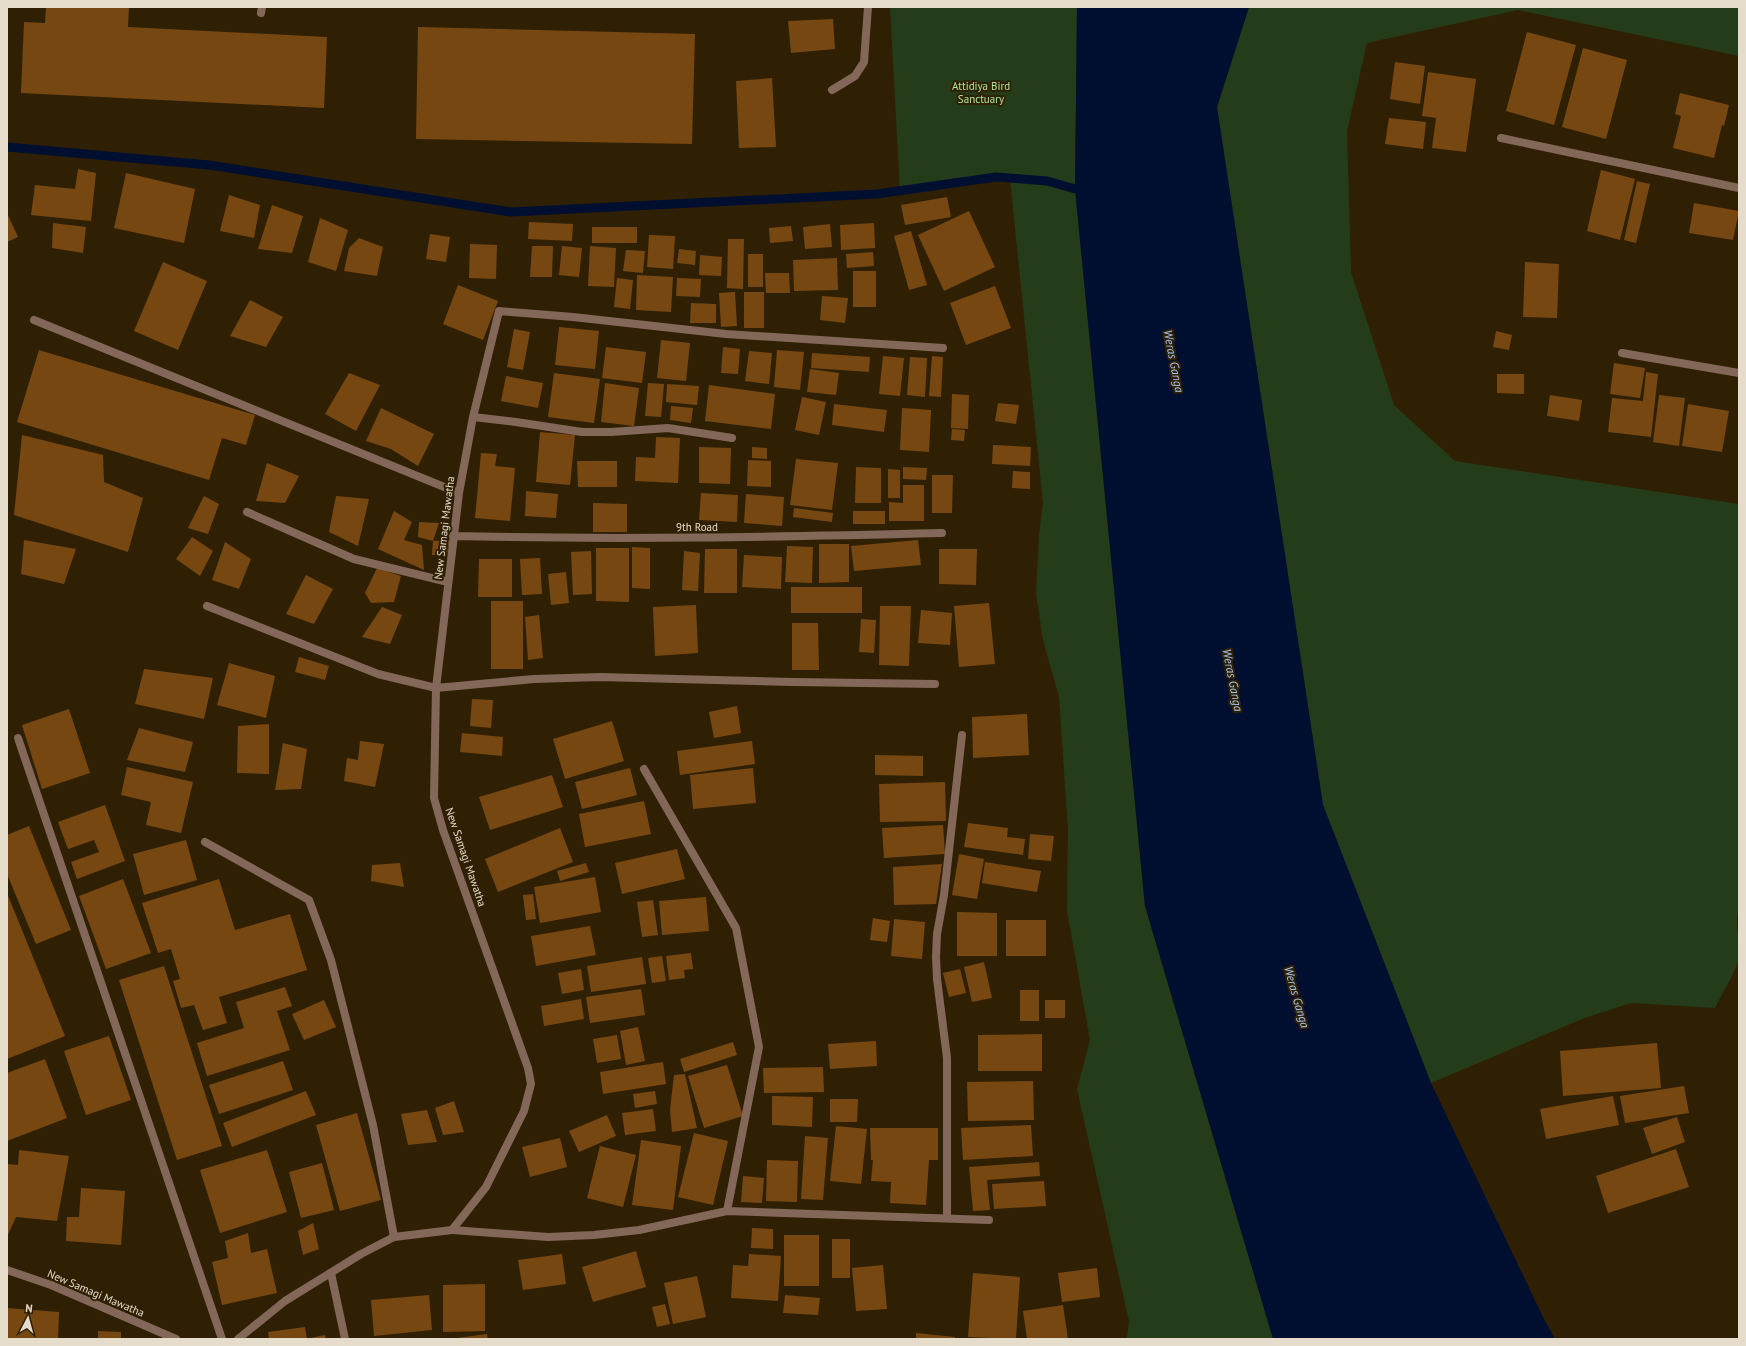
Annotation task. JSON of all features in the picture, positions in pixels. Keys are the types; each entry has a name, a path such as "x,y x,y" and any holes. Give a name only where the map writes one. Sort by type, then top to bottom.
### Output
{"street":[{"path":"832,90 855,76 864,62 868,7"},
{"path":"1501,138 1739,188"},
{"name":"New Samagi Mawatha","path":"452,1230 486,1188 524,1111 531,1084 528,1068 443,830 434,798 436,688 458,493 473,417 499,311 580,317 726,334 943,348"},
{"path":"34,320 458,493"},
{"path":"1622,353 1739,373"},
{"path":"473,417 582,432 611,432 668,428 732,438"},
{"path":"247,512 354,559 448,582"},
{"name":"9th Road","path":"453,536 547,538 751,538 942,533"},
{"path":"207,606 378,674 436,688 534,679 600,677 935,684"},
{"path":"947,1218 947,1058 936,979 936,957 937,934 944,895 962,735"},
{"path":"18,738 222,1339"},
{"path":"644,769 736,928 755,1025 759,1047 727,1211"},
{"path":"205,842 309,900 331,960 367,1103 394,1237"},
{"path":"238,1339 285,1301 361,1254 394,1237 452,1230 548,1236 594,1235 639,1230 727,1211 989,1220"},
{"name":"New Samagi Mawatha","path":"7,1270 51,1285 176,1339"},
{"path":"331,1273 345,1339"}],"green space":[{"name":"Attidiya Bird Sanctuary","path":"890,7 1077,7 1075,189 1145,906 1273,1339 1127,1339 1129,1321 1077,1089 1090,1040 1067,911 1068,829 1059,697 1043,640 1036,594 1039,535 1043,503 1010,179 996,177 900,191"},
{"path":"1249,7 1739,7 1739,56 1518,10 1367,43 1347,131 1351,272 1394,405 1455,461 1739,504 1739,908 1737,926 1739,958 1738,963 1715,1008 1631,1003 1582,1019 1431,1083 1323,805 1217,107"}],"water":[{"name":"Weras Ganga","path":"1077,7 1249,7 1217,107 1323,805 1431,1083 1543,1317 1555,1339 1273,1339 1145,906 1075,189"}],"building":[{"path":"46,7 129,7 128,27 327,37 324,108 21,93 24,22 45,23"},
{"path":"833,19 835,49 791,53 788,21"},
{"path":"418,27 695,34 692,144 416,139"},
{"path":"1527,32 1576,45 1554,125 1506,111"},
{"path":"1583,48 1627,60 1606,139 1562,127"},
{"path":"1395,62 1425,66 1420,104 1390,99"},
{"path":"1428,72 1476,79 1466,152 1432,148 1436,118 1422,116"},
{"path":"772,78 776,147 739,148 736,81"},
{"path":"1680,93 1729,105 1724,126 1722,125 1714,158 1673,148 1681,116 1675,114"},
{"path":"1389,118 1426,122 1423,149 1385,144"},
{"path":"78,169 96,173 91,221 31,215 35,185 75,189"},
{"path":"1601,170 1635,179 1620,240 1587,231"},
{"path":"126,173 195,189 184,243 114,228"},
{"path":"1637,181 1650,184 1636,243 1624,240"},
{"path":"229,195 260,205 254,238 220,231"},
{"path":"947,197 951,217 905,225 901,205"},
{"path":"1694,203 1739,211 1733,240 1689,233"},
{"path":"272,205 303,216 292,253 258,249"},
{"path":"969,211 995,267 944,291 918,235"},
{"path":"7,213 18,237 7,242"},
{"path":"320,218 348,230 336,271 308,262"},
{"path":"529,222 573,224 572,241 528,239"},
{"path":"53,223 86,227 83,253 52,248"},
{"path":"874,223 875,248 841,250 840,225"},
{"path":"830,224 832,247 805,249 803,227"},
{"path":"791,226 793,241 770,243 769,228"},
{"path":"592,227 637,227 637,243 592,243"},
{"path":"911,231 927,285 909,290 894,236"},
{"path":"430,234 450,237 446,262 426,259"},
{"path":"649,235 675,236 673,269 647,267"},
{"path":"359,238 383,247 377,276 344,271 349,248"},
{"path":"728,239 744,239 743,289 727,288"},
{"path":"470,244 497,245 496,279 469,278"},
{"path":"532,246 553,246 552,277 530,277"},
{"path":"562,246 582,248 579,277 559,275"},
{"path":"590,246 616,248 614,287 588,286"},
{"path":"679,249 696,251 695,265 677,263"},
{"path":"626,250 645,251 643,273 623,271"},
{"path":"873,252 874,266 847,268 846,254"},
{"path":"748,254 763,254 763,287 748,287"},
{"path":"700,255 722,257 721,276 699,275"},
{"path":"837,258 838,290 794,291 793,260"},
{"path":"163,262 207,281 178,350 134,331"},
{"path":"1525,262 1559,264 1557,318 1523,317"},
{"path":"853,271 876,271 876,307 853,307"},
{"path":"765,273 789,273 790,293 766,293"},
{"path":"637,275 673,277 671,312 636,310"},
{"path":"617,278 633,280 630,309 614,307"},
{"path":"677,278 701,279 700,297 676,296"},
{"path":"458,285 498,301 483,340 443,324"},
{"path":"995,286 1011,328 966,345 950,303"},
{"path":"735,292 737,326 721,327 719,293"},
{"path":"744,292 764,292 764,328 744,328"},
{"path":"822,296 848,298 845,323 820,320"},
{"path":"250,300 283,317 266,347 230,336"},
{"path":"691,303 716,304 716,323 690,323"},
{"path":"559,327 599,331 595,369 555,365"},
{"path":"514,329 530,332 523,370 507,367"},
{"path":"1496,331 1512,335 1509,350 1493,347"},
{"path":"661,340 690,343 686,381 657,378"},
{"path":"606,347 646,352 642,383 602,378"},
{"path":"723,347 740,349 738,374 721,373"},
{"path":"39,350 255,415 246,445 222,438 209,480 17,422"},
{"path":"777,350 804,352 800,390 774,387"},
{"path":"749,351 772,353 769,384 745,381"},
{"path":"812,353 870,357 869,372 811,368"},
{"path":"883,356 904,358 900,396 879,394"},
{"path":"932,356 943,357 941,397 929,396"},
{"path":"910,357 927,358 925,397 907,395"},
{"path":"1614,363 1645,368 1640,398 1610,394"},
{"path":"810,369 839,373 836,395 807,392"},
{"path":"1646,372 1658,374 1651,437 1608,432 1612,398 1643,401"},
{"path":"349,373 380,385 356,431 325,414"},
{"path":"554,373 600,379 594,423 548,417"},
{"path":"1497,374 1524,374 1524,394 1497,393"},
{"path":"506,376 543,383 538,408 501,401"},
{"path":"605,383 639,388 634,426 601,422"},
{"path":"648,383 664,384 661,417 645,416"},
{"path":"667,384 699,386 697,405 666,402"},
{"path":"709,385 775,394 771,429 705,421"},
{"path":"952,394 969,395 968,429 951,428"},
{"path":"1550,395 1582,400 1579,421 1547,416"},
{"path":"1659,395 1685,398 1679,446 1653,442"},
{"path":"802,397 826,402 819,435 795,430"},
{"path":"998,403 1019,405 1016,424 995,421"},
{"path":"834,404 887,410 884,432 832,425"},
{"path":"1688,404 1729,411 1722,452 1682,446"},
{"path":"671,406 693,408 691,423 670,420"},
{"path":"381,408 434,434 418,466 391,449 366,441"},
{"path":"902,408 931,410 929,452 900,450"},
{"path":"952,429 965,430 964,441 951,440"},
{"path":"540,432 575,435 570,485 536,482"},
{"path":"22,435 103,455 104,482 143,498 128,552 14,515"},
{"path":"656,437 680,438 678,483 635,481 636,457 655,458"},
{"path":"993,445 1031,447 1030,466 992,464"},
{"path":"699,447 731,448 730,484 699,483"},
{"path":"752,447 767,448 767,459 752,458"},
{"path":"481,453 497,454 495,466 515,468 510,521 475,518"},
{"path":"796,459 838,463 832,510 790,505"},
{"path":"748,460 771,461 771,487 747,486"},
{"path":"577,461 617,461 617,487 578,487"},
{"path":"267,463 299,476 285,503 256,501"},
{"path":"856,467 881,468 881,503 855,503"},
{"path":"903,467 927,468 926,480 903,479"},
{"path":"888,469 900,470 900,498 888,498"},
{"path":"1013,471 1030,472 1030,489 1012,488"},
{"path":"932,475 953,475 952,513 932,513"},
{"path":"903,485 924,485 924,521 889,521 889,502 903,503"},
{"path":"526,491 558,494 556,518 525,516"},
{"path":"701,493 738,495 737,522 699,520"},
{"path":"746,494 784,497 782,526 744,523"},
{"path":"204,496 219,504 208,534 188,528"},
{"path":"336,496 369,499 358,546 329,532"},
{"path":"593,503 627,504 627,532 593,532"},
{"path":"794,508 833,513 832,522 793,517"},
{"path":"394,511 412,522 404,540 422,545 424,570 378,549"},
{"path":"853,511 885,511 885,524 853,524"},
{"path":"419,522 439,523 433,541 418,537"},
{"path":"192,537 213,551 200,576 176,559"},
{"path":"24,540 76,549 64,584 21,574"},
{"path":"450,540 447,554 432,555 433,541"},
{"path":"918,540 921,565 854,571 851,546"},
{"path":"225,542 251,559 239,589 212,580"},
{"path":"819,544 849,544 849,582 819,583"},
{"path":"787,546 813,547 812,583 785,582"},
{"path":"632,547 650,548 650,589 632,588"},
{"path":"596,548 629,548 629,602 596,601"},
{"path":"705,549 737,549 737,593 704,593"},
{"path":"939,549 977,549 976,585 939,584"},
{"path":"591,551 592,594 573,595 571,552"},
{"path":"684,551 700,553 698,591 682,590"},
{"path":"744,555 782,557 781,589 742,587"},
{"path":"540,558 542,594 522,595 520,559"},
{"path":"479,559 512,559 512,597 478,597"},
{"path":"377,568 401,576 394,602 371,603 365,593"},
{"path":"566,572 569,603 551,605 548,574"},
{"path":"306,575 333,589 314,624 286,614"},
{"path":"791,587 862,587 862,613 791,613"},
{"path":"491,601 523,601 523,669 491,669"},
{"path":"989,603 995,664 959,667 954,606"},
{"path":"696,605 698,653 655,656 653,607"},
{"path":"880,606 911,606 909,666 879,665"},
{"path":"382,607 402,615 390,644 362,637"},
{"path":"921,610 952,613 950,645 918,643"},
{"path":"539,615 543,658 528,660 525,617"},
{"path":"861,619 876,620 874,653 859,652"},
{"path":"792,623 818,623 819,670 792,670"},
{"path":"299,657 329,666 325,680 295,672"},
{"path":"229,663 275,676 266,718 217,705"},
{"path":"144,669 213,678 204,719 135,704"},
{"path":"472,699 493,700 491,728 470,726"},
{"path":"737,706 741,733 714,738 709,712"},
{"path":"69,709 90,773 42,789 22,725"},
{"path":"1027,714 1029,755 973,758 972,717"},
{"path":"612,721 624,761 565,779 553,739"},
{"path":"269,724 269,774 237,773 238,726"},
{"path":"139,728 193,742 185,772 127,760"},
{"path":"462,733 503,737 502,756 460,752"},
{"path":"360,741 384,744 375,787 344,781 347,758 358,760"},
{"path":"752,741 755,764 680,775 677,751"},
{"path":"283,743 307,749 301,789 275,790"},
{"path":"875,755 923,756 923,776 875,775"},
{"path":"127,767 193,782 181,833 146,825 151,802 121,795"},
{"path":"630,768 637,795 582,809 575,782"},
{"path":"753,768 756,803 693,809 690,775"},
{"path":"552,775 563,807 490,830 479,797"},
{"path":"945,782 946,821 880,822 879,784"},
{"path":"644,801 651,834 585,847 579,814"},
{"path":"105,805 125,861 77,879 71,862 99,852 94,840 68,849 58,822"},
{"path":"968,823 1008,828 1007,837 1025,839 1023,855 964,847"},
{"path":"943,825 945,854 884,858 882,828"},
{"path":"29,826 71,930 36,944 7,874 7,835"},
{"path":"560,828 573,862 498,892 485,859"},
{"path":"1030,834 1054,836 1051,861 1028,859"},
{"path":"186,840 197,880 144,895 133,854"},
{"path":"677,849 685,879 622,894 615,863"},
{"path":"959,854 984,859 977,899 952,895"},
{"path":"985,862 1041,871 1037,892 982,883"},
{"path":"400,863 404,887 371,881 372,865"},
{"path":"586,863 589,872 560,881 557,871"},
{"path":"942,864 936,904 894,905 893,867"},
{"path":"595,877 601,912 540,923 534,887"},
{"path":"123,879 151,953 106,969 79,896"},
{"path":"219,879 235,930 290,914 307,970 219,997 227,1023 203,1030 194,1005 181,1008 173,981 180,979 171,949 158,953 142,903"},
{"path":"7,893 65,1036 7,1059"},
{"path":"533,894 536,919 526,920 523,895"},
{"path":"706,897 709,931 662,935 659,901"},
{"path":"653,900 658,935 642,937 637,902"},
{"path":"957,912 997,913 997,956 957,956"},
{"path":"873,918 890,921 887,942 870,940"},
{"path":"894,919 925,922 922,959 891,956"},
{"path":"1006,920 1046,920 1046,956 1006,956"},
{"path":"590,926 596,955 536,966 531,936"},
{"path":"691,953 693,969 684,970 685,978 669,980 666,956"},
{"path":"662,956 666,981 652,983 648,958"},
{"path":"642,957 646,984 591,992 587,966"},
{"path":"984,962 992,998 972,1002 964,967"},
{"path":"164,966 222,1146 177,1160 119,980"},
{"path":"581,969 584,990 562,994 558,973"},
{"path":"960,969 966,993 949,997 943,973"},
{"path":"285,987 292,1006 277,1011 290,1050 207,1076 197,1043 244,1028 236,1002"},
{"path":"641,989 645,1015 590,1023 586,997"},
{"path":"1020,990 1039,990 1039,1021 1020,1021"},
{"path":"581,999 584,1019 544,1026 541,1006"},
{"path":"324,1000 336,1027 304,1040 292,1014"},
{"path":"1045,1000 1065,1000 1065,1018 1045,1018"},
{"path":"638,1027 645,1061 626,1065 620,1031"},
{"path":"1042,1034 1042,1071 978,1071 978,1035"},
{"path":"617,1035 621,1059 597,1063 593,1039"},
{"path":"109,1036 131,1100 86,1115 64,1051"},
{"path":"876,1041 877,1066 830,1069 828,1044"},
{"path":"733,1042 737,1055 684,1072 680,1059"},
{"path":"1657,1043 1661,1088 1563,1096 1560,1051"},
{"path":"45,1059 67,1118 7,1141 7,1073"},
{"path":"283,1061 293,1090 219,1114 209,1085"},
{"path":"663,1062 666,1084 603,1094 600,1072"},
{"path":"727,1065 743,1116 704,1128 688,1076"},
{"path":"823,1067 824,1092 764,1093 763,1068"},
{"path":"685,1074 697,1128 672,1132 670,1110 674,1075"},
{"path":"1033,1081 1034,1120 968,1121 967,1082"},
{"path":"1684,1086 1689,1113 1625,1123 1620,1096"},
{"path":"306,1091 316,1115 232,1147 223,1123"},
{"path":"655,1091 657,1104 635,1108 633,1094"},
{"path":"772,1096 813,1097 812,1127 772,1125"},
{"path":"1613,1096 1619,1125 1546,1139 1540,1109"},
{"path":"830,1099 858,1099 857,1122 830,1122"},
{"path":"454,1101 464,1132 443,1135 435,1108"},
{"path":"653,1109 656,1131 625,1135 622,1113"},
{"path":"427,1110 437,1142 408,1145 401,1114"},
{"path":"357,1113 381,1200 340,1211 316,1125"},
{"path":"607,1115 616,1136 579,1152 569,1131"},
{"path":"1677,1117 1685,1142 1652,1154 1643,1128"},
{"path":"1031,1125 1033,1156 963,1160 961,1128"},
{"path":"836,1126 867,1129 861,1184 830,1181"},
{"path":"870,1128 938,1128 938,1160 929,1160 926,1205 890,1203 891,1182 871,1181 873,1160 871,1160"},
{"path":"694,1133 728,1141 713,1205 678,1197"},
{"path":"805,1136 828,1138 823,1200 801,1199"},
{"path":"560,1138 567,1167 530,1177 522,1147"},
{"path":"641,1140 681,1146 673,1210 632,1205"},
{"path":"600,1146 636,1155 623,1207 587,1198"},
{"path":"1676,1149 1689,1187 1608,1213 1596,1176"},
{"path":"19,1150 69,1156 57,1221 16,1217 7,1237 7,1164 18,1165"},
{"path":"267,1150 287,1212 220,1233 200,1170"},
{"path":"767,1160 798,1161 797,1202 766,1201"},
{"path":"1039,1162 1040,1176 987,1180 990,1210 973,1211 969,1167"},
{"path":"322,1163 334,1210 301,1218 289,1172"},
{"path":"743,1176 764,1178 762,1203 741,1202"},
{"path":"1044,1181 1046,1206 994,1209 992,1184"},
{"path":"81,1188 125,1191 121,1245 66,1241 67,1217 79,1217"},
{"path":"313,1223 319,1249 303,1255 298,1231"},
{"path":"752,1228 773,1229 773,1249 751,1248"},
{"path":"248,1233 251,1253 267,1249 277,1293 222,1305 212,1262 228,1258 225,1241"},
{"path":"784,1235 819,1235 819,1286 784,1286"},
{"path":"832,1239 850,1239 850,1278 832,1278"},
{"path":"636,1251 646,1287 593,1302 582,1267"},
{"path":"562,1254 566,1284 523,1290 518,1260"},
{"path":"749,1254 781,1256 778,1301 731,1298 733,1265 748,1266"},
{"path":"883,1265 887,1309 856,1311 852,1268"},
{"path":"1097,1268 1100,1297 1062,1302 1058,1273"},
{"path":"973,1273 1020,1277 1016,1339 968,1337"},
{"path":"697,1276 706,1317 673,1324 664,1283"},
{"path":"485,1284 485,1331 443,1332 443,1285"},
{"path":"429,1295 432,1330 374,1336 371,1300"},
{"path":"785,1295 820,1298 818,1315 783,1313"},
{"path":"665,1304 670,1324 657,1327 652,1307"},
{"path":"1063,1305 1068,1339 1027,1339 1023,1311"},
{"path":"7,1308 59,1312 58,1339 7,1339"},
{"path":"305,1327 307,1339 269,1339 268,1332"},
{"path":"98,1331 121,1332 121,1339 98,1339"},
{"path":"916,1333 955,1337 955,1339 916,1339"},
{"path":"487,1334 488,1339 457,1339 457,1338"},
{"path":"325,1335 326,1339 310,1339 310,1338"}],"waterway":[{"path":"7,147 209,165 511,212 877,194 996,177 1047,181 1086,192"}]}
